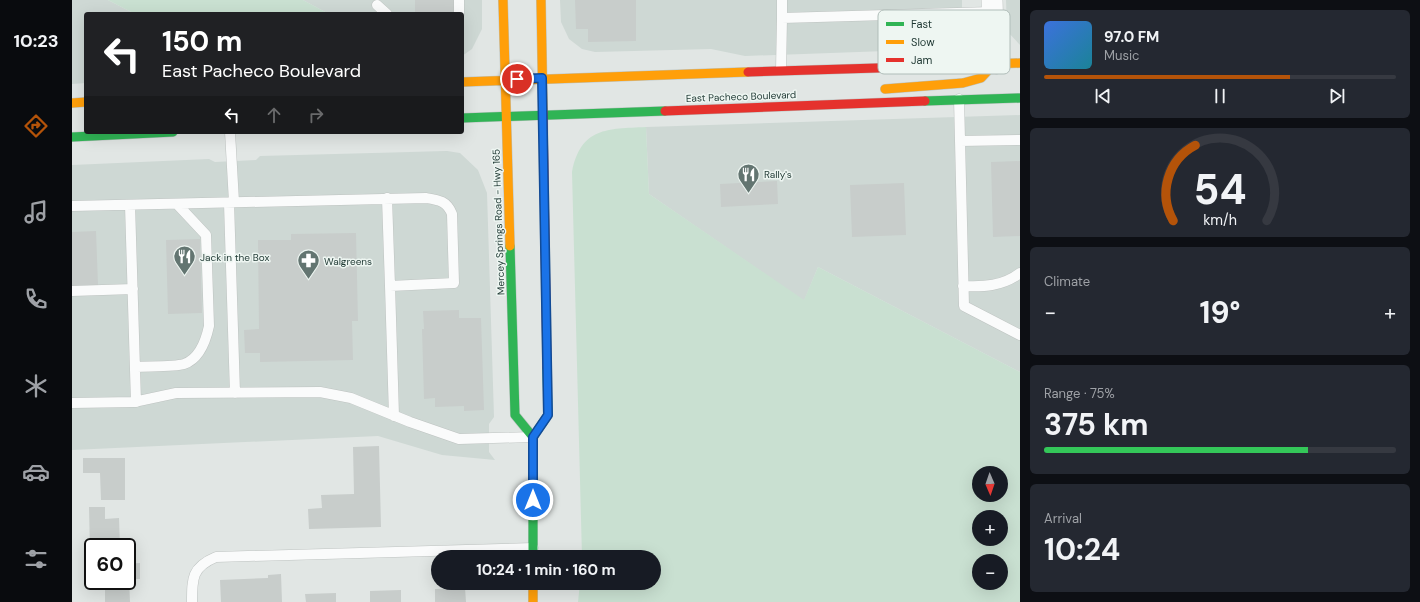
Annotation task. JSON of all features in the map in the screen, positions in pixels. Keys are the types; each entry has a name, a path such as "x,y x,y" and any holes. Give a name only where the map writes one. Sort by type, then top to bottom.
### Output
{"main road":[{"name":"Mercey Springs Road - Hwy 165","path":"503,0 505,116 515,416 533,437"},
{"path":"533,550 533,437 548,415 541,0"},
{"path":"1010,63 1020,63"},
{"path":"464,82 504,79 878,67"},
{"path":"851,102 883,89 920,85 963,83 981,78 985,74"},
{"name":"East Pacheco Boulevard","path":"464,118 851,102 1020,98"},
{"path":"72,103 84,102"},
{"path":"72,137 133,134"},
{"path":"533,590 533,602"}],"lane":[{"path":"459,0 459,12"},
{"path":"781,70 782,0"},
{"path":"377,5 385,12"},
{"path":"922,10 992,6"},
{"path":"782,18 878,13"},
{"path":"959,99 964,306 1020,335"},
{"path":"230,134 235,393"},
{"path":"960,142 1020,140"},
{"path":"387,198 394,416"},
{"path":"72,206 387,198 426,198 441,200 449,206 452,214 454,283 390,286"},
{"path":"135,367 185,364 197,354 206,339 209,326 206,235 177,204"},
{"path":"130,205 136,402"},
{"path":"963,286 996,285 1011,280 1020,273"},
{"path":"72,291 133,289"},
{"path":"72,403 136,402 176,393 320,392 351,398 394,416 459,439 533,437"},
{"path":"192,602 192,582 195,573 205,562 216,557 431,554"}],"shaded area":[{"path":"72,0 108,0 131,12 84,12 84,83 72,84"},
{"path":"303,0 482,0 482,29 472,49 464,55 464,12 325,12"},
{"path":"560,0 962,0 962,10 878,10 878,51 745,56 711,49 595,52 582,49 569,39 561,22"},
{"path":"1006,0 1020,0 1020,45 1010,34 1010,10 1006,10"},
{"path":"1020,115 1020,372 818,267 804,301 649,194 646,127"},
{"path":"447,151 460,153 478,170 487,193 494,417 489,424 489,452 495,460 442,455 378,436 72,450 72,165 209,159 215,162 256,160 260,156"}],"green space":[{"path":"108,0 303,0 325,12 131,12"},
{"path":"646,127 649,194 804,300 818,267 1020,372 1020,602 578,602 579,590 661,590 661,550 582,550 572,172 576,157 582,146 589,139 598,133 619,129"}],"building":[{"path":"415,0 456,0 456,12 415,12"},
{"path":"575,0 636,0 636,41 588,42 588,29 576,29"},
{"path":"1020,161 1020,236 993,237 991,162"},
{"name":"Rally's","path":"777,181 778,204 721,207 720,184"},
{"path":"904,183 906,235 852,237 850,185"},
{"path":"96,231 98,285 72,286 72,232"},
{"name":"Walgreens","path":"356,233 358,321 352,321 353,360 260,362 260,353 245,353 244,330 259,329 258,240 291,240 291,234"},
{"name":"Jack in the Box","path":"200,239 202,313 168,314 166,240"},
{"path":"459,310 459,318 481,318 484,410 464,411 464,406 435,407 435,398 424,399 422,329 424,329 423,311"},
{"path":"379,446 381,527 309,529 308,509 322,508 321,495 354,494 353,447"},
{"path":"83,458 125,458 125,500 101,500 100,473 83,473"},
{"path":"89,507 105,507 105,519 119,518 120,538 90,538"},
{"path":"136,563 140,563 140,579 136,579"},
{"path":"281,574 282,602 221,602 220,580 268,578 268,575"},
{"path":"105,590 129,590 130,602 105,602"},
{"path":"401,590 401,602 370,602 370,591"},
{"path":"435,590 465,590 466,602 435,602"},
{"path":"336,593 336,602 306,602 305,594"}],"traffic: fast":[{"path":"925,101 1020,98"},
{"path":"464,118 665,111"},
{"path":"72,137 133,134"},
{"path":"510,246 515,415 533,437"},
{"path":"533,550 533,437 548,415 547,368"}],"traffic: slow":[{"path":"503,0 510,246"},
{"path":"541,0 543,112"},
{"path":"1010,63 1020,63"},
{"path":"464,82 748,72"},
{"path":"885,89 963,83 981,78 985,74"},
{"path":"72,103 84,102"},
{"path":"533,590 533,602"}],"traffic: jam":[{"path":"748,72 878,68"},
{"path":"665,111 925,101"},
{"path":"543,112 547,368"}],"place":[{"name":"Rally's","path":"749,194"},
{"name":"Jack in the Box","path":"184,276"},
{"name":"Walgreens","path":"308,280"}],"route":[{"path":"517,79 542,78 548,415 533,437 533,500"}]}
